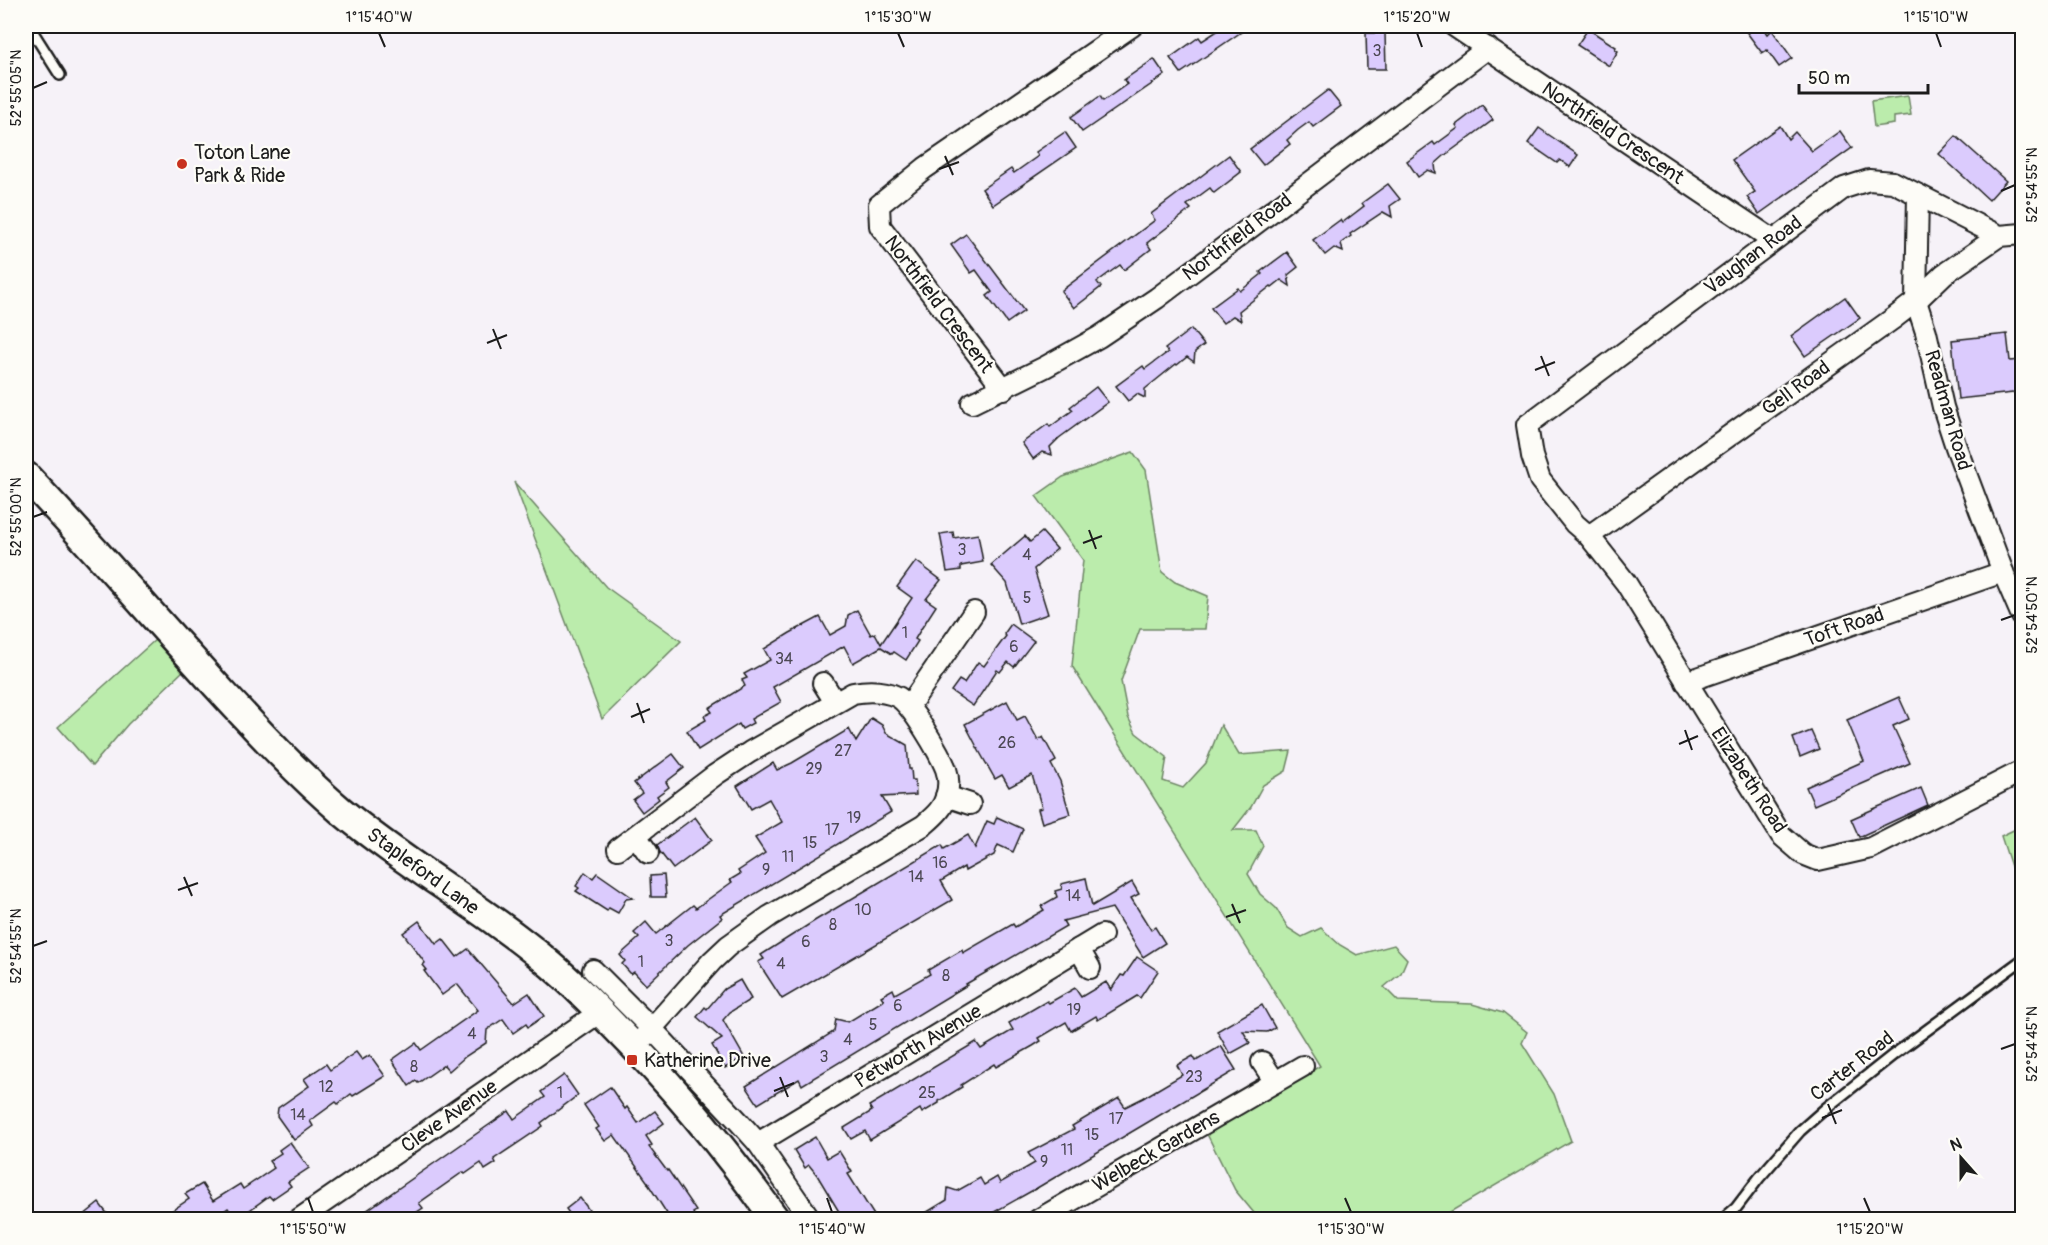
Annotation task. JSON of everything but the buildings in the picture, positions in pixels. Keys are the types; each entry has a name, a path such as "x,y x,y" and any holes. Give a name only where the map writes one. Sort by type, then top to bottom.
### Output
{"main road":[{"name":"Stapleford Lane","path":"26,458 69,521"},
{"name":"Stapleford Lane","path":"26,476 279,754 313,785 403,858 530,948 572,983 600,1012 644,1038 775,1219"}],"street":[{"name":"Northfield Crescent","path":"1004,389 880,226 879,205 925,168 1132,26"},
{"name":"Northfield Crescent","path":"1454,26 1773,240"},
{"name":"Northfield Road","path":"972,403 1004,389 1099,337 1157,298 1488,48"},
{"name":"Vaughan Road","path":"1527,425 1844,188 1869,180 1893,182 1999,236"},
{"name":"Readman Road","path":"1918,195 1916,301 1926,332 1943,407 1956,447 2003,572 2022,615"},
{"path":"1999,236 2022,234"},
{"name":"Gell Road","path":"1590,536 1916,301 1944,274 1999,236"},
{"name":"Elizabeth Road","path":"1527,425 1532,456 1540,480 1575,524 1590,536 1626,583 1781,835 1803,854 1818,860 1871,848 2022,771"},
{"name":"Toft Road","path":"1686,682 2003,572"},
{"path":"909,706 974,612"},
{"path":"823,683 835,702"},
{"path":"618,849 724,769 853,693 881,691 899,698 909,706 947,772 948,785 943,806 924,825 770,916 728,946 711,961 644,1038"},
{"path":"946,796 970,804"},
{"path":"636,836 648,853"},
{"name":"Petworth Avenue","path":"758,1143 1102,935"},
{"path":"1079,949 1090,968"},
{"name":"Stapleford Lane","path":"592,970 644,1038 758,1143 811,1220"},
{"name":"Cleve Avenue","path":"298,1220 600,1012"},
{"path":"1262,1062 1275,1083"},
{"name":"Welbeck Gardens","path":"1038,1220 1303,1066"}],"lane":[{"path":"29,26 60,75"},
{"name":"Carter Road","path":"1722,1220 1736,1208 1800,1131 1826,1108 1893,1055 2022,960"}],"green space":[{"path":"1908,96 1911,115 1894,117 1894,124 1874,127 1871,101"},
{"path":"1133,452 1146,470 1162,572 1175,582 1208,596 1205,629 1140,629 1121,681 1128,717 1136,733 1167,757 1163,781 1183,788 1206,763 1221,725 1239,755 1291,751 1286,771 1263,785 1251,807 1233,830 1256,830 1263,846 1248,874 1260,894 1276,908 1288,928 1302,937 1321,928 1340,945 1357,955 1394,945 1407,959 1401,973 1384,987 1398,1001 1472,1004 1503,1013 1527,1032 1522,1043 1554,1094 1571,1141 1438,1219 1259,1219 1235,1190 1207,1134 1320,1066 1072,666 1083,560 1036,496 1063,477"},
{"path":"514,482 606,587 681,641 602,719"},
{"path":"155,640 183,671 128,724 92,766 58,727"},
{"path":"2022,826 2022,900 2001,836"}],"place":[{"name":"Toton Lane Park & Ride","path":"182,164"},
{"name":"Katherine Drive","path":"632,1060"}]}
